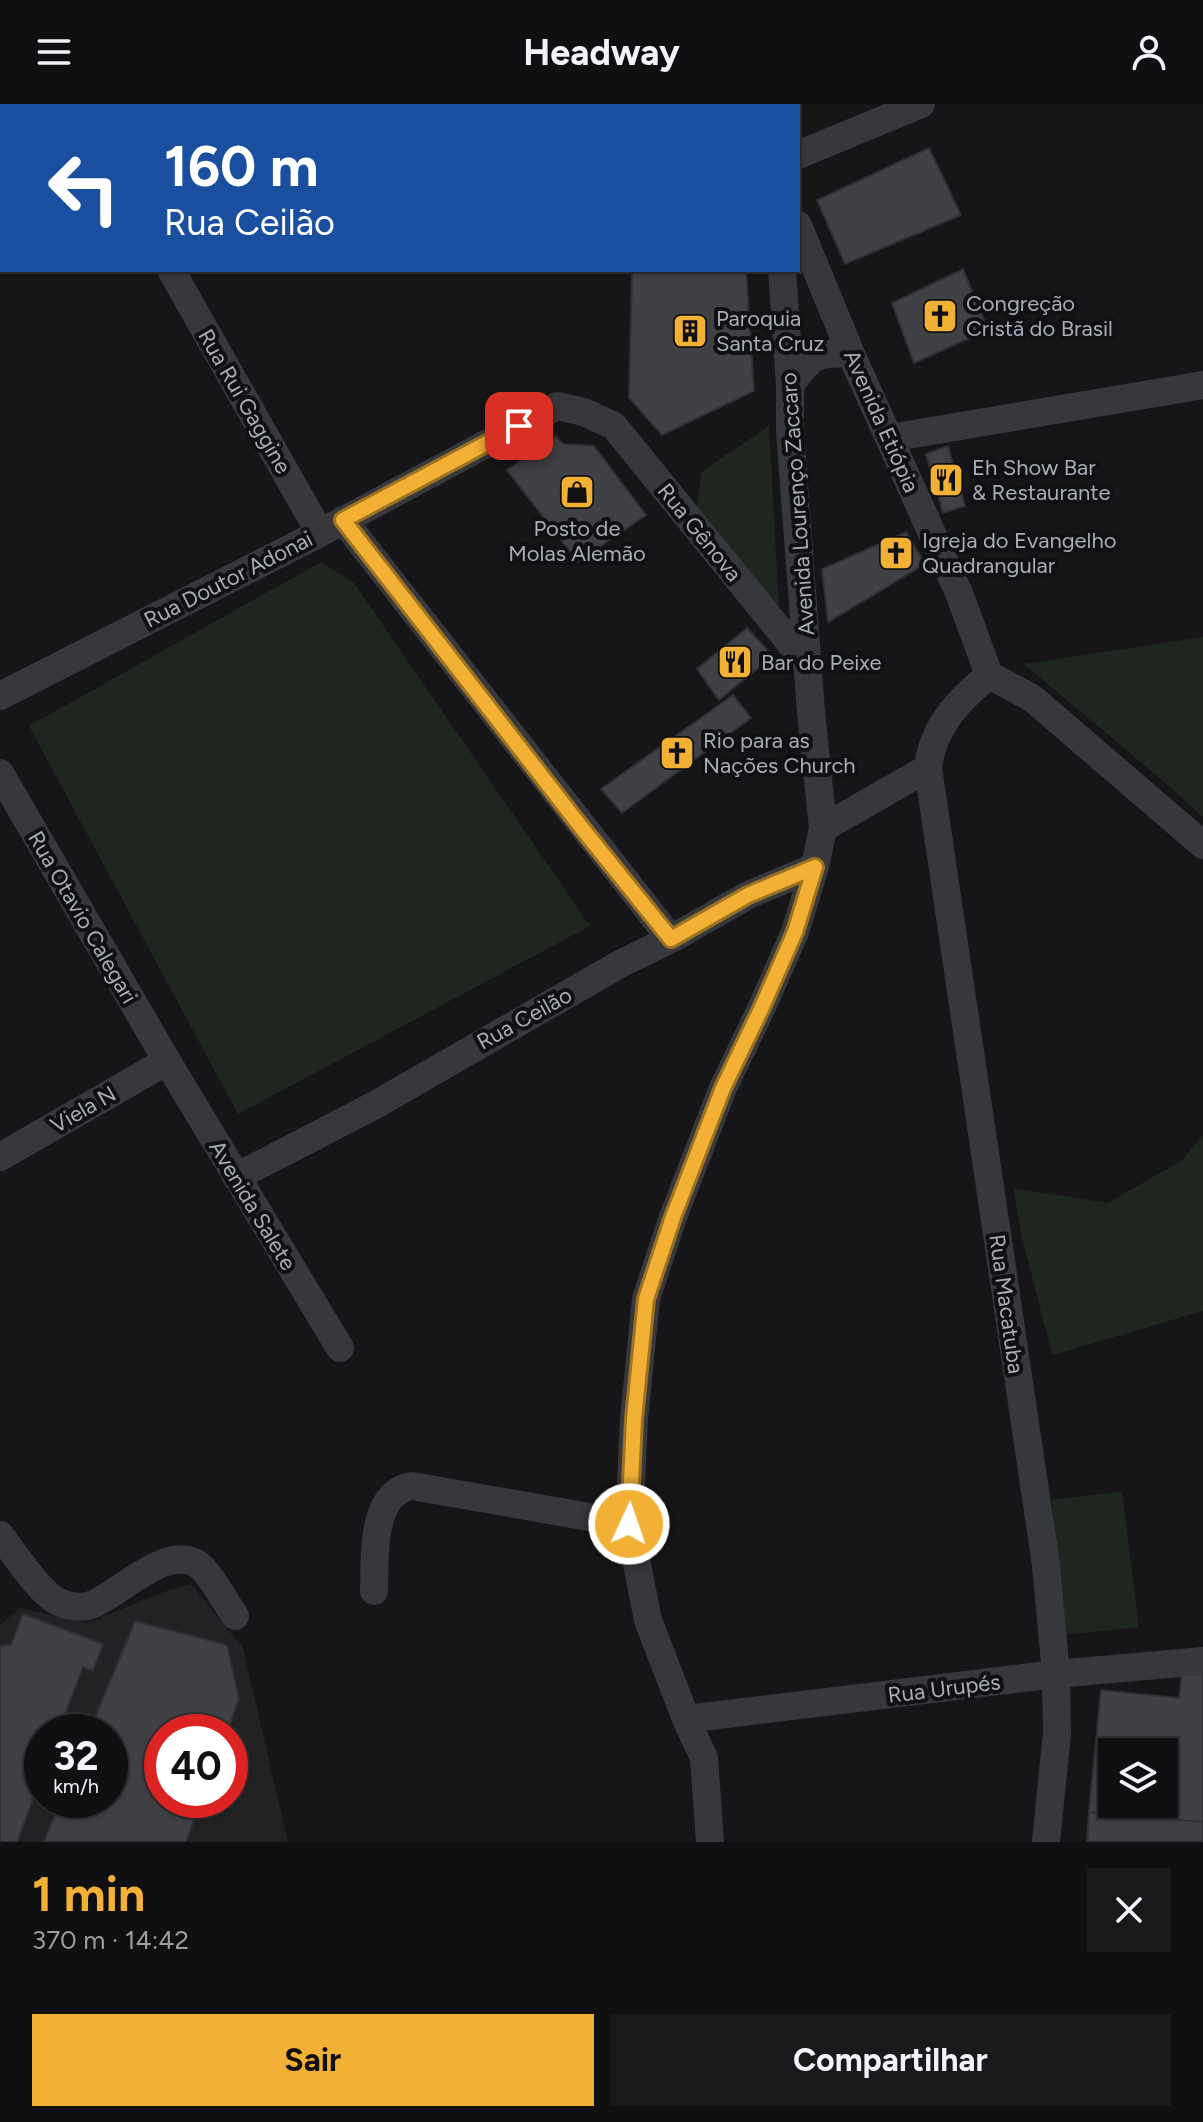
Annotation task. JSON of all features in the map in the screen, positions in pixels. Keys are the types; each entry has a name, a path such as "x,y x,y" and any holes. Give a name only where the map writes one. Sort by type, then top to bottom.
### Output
{"street":[{"path":"800,154 921,104"},
{"name":"Avenida Etiópia","path":"800,230 851,354 959,593 989,675"},
{"name":"Rua Rui Gaggine","path":"172,272 331,526 671,939"},
{"name":"Avenida Lourenço Zaccaro","path":"710,1842 704,1758 648,1620 629,1524 634,1419 646,1299 673,1217 723,1088 795,932 815,867 823,828 790,431 782,272"},
{"path":"790,385 804,366 818,355 851,354"},
{"path":"890,438 1203,385"},
{"name":"Rua Doutor Adonai","path":"0,696 557,406 584,412"},
{"name":"Rua Gênova","path":"584,412 614,426 808,665"},
{"path":"823,828 928,768 930,749 944,721 963,697 989,675 1032,698 1203,845"},
{"name":"Rua Macatuba","path":"928,768 1046,1565 1056,1674 1057,1733 1046,1842"},
{"name":"Rua Otavio Calegari","path":"0,773 167,1061"},
{"name":"Rua Ceilão","path":"236,1177 375,1105 748,895 815,867"},
{"name":"Viela N","path":"0,1157 167,1061"},
{"name":"Avenida Salete","path":"167,1061 340,1348"},
{"path":"374,1591 376,1532 385,1507 397,1491 412,1486 629,1524"},
{"path":"0,1535 40,1587 55,1600 70,1606 89,1607 168,1559 188,1559 201,1566 235,1616"},
{"name":"Rua Urupés","path":"686,1719 1056,1674 1203,1661"}],"shaded area":[{"path":"769,425 779,608 697,507 701,473"},
{"path":"321,562 354,583 590,926 238,1114 29,726"},
{"path":"1203,637 1203,817 1024,664"},
{"path":"1203,1135 1203,1311 1052,1355 1013,1188 1108,1203 1182,1160"},
{"path":"1122,1491 1139,1627 1063,1635 1052,1500"},
{"path":"191,1584 243,1648 288,1842 0,1842 0,1625 20,1608 87,1623"}],"building":[{"path":"929,148 961,215 845,264 817,200"},
{"name":"Congreção Cristã do Brasil","path":"963,269 988,330 914,363 892,303"},
{"name":"Paroquia Santa Cruz","path":"632,272 746,272 754,391 662,435 629,398"},
{"name":"Posto de Molas Alemão","path":"556,436 563,444 594,446 646,515 578,562 507,470"},
{"name":"Eh Show Bar & Restaurante","path":"948,446 965,506 943,513 926,454"},
{"path":"906,532 925,564 828,622 822,569"},
{"name":"Bar do Peixe","path":"747,628 773,656 719,700 697,669"},
{"name":"Rio para as Nações Church","path":"733,695 751,718 622,813 601,789"},
{"path":"23,1614 103,1644 93,1671 83,1667 65,1714 24,1714 26,1818 17,1842 4,1842 0,1841 0,1646 11,1645"},
{"path":"135,1621 227,1645 239,1699 234,1714 144,1714 144,1818 195,1818 186,1842 44,1842 54,1818 128,1818 128,1714 96,1714"},
{"path":"1203,1669 1203,1822 1157,1818 1178,1818 1178,1738 1098,1738 1098,1813 1089,1812 1101,1690 1179,1698 1182,1672"},
{"path":"1089,1812 1098,1813 1098,1818 1203,1822 1203,1842 1087,1842"}],"place":[{"name":"Congreção Cristã do Brasil","path":"940,316"},
{"name":"Paroquia Santa Cruz","path":"690,331"},
{"name":"Eh Show Bar & Restaurante","path":"946,480"},
{"name":"Posto de Molas Alemão","path":"577,492"},
{"name":"Igreja do Evangelho Quadrangular","path":"896,553"},
{"name":"Bar do Peixe","path":"735,662"},
{"name":"Rio para as Nações Church","path":"677,753"}],"route":[{"path":"519,426 343,520 671,939 748,895 815,867 795,932 723,1088 673,1217 646,1299 634,1419 629,1524"}]}
